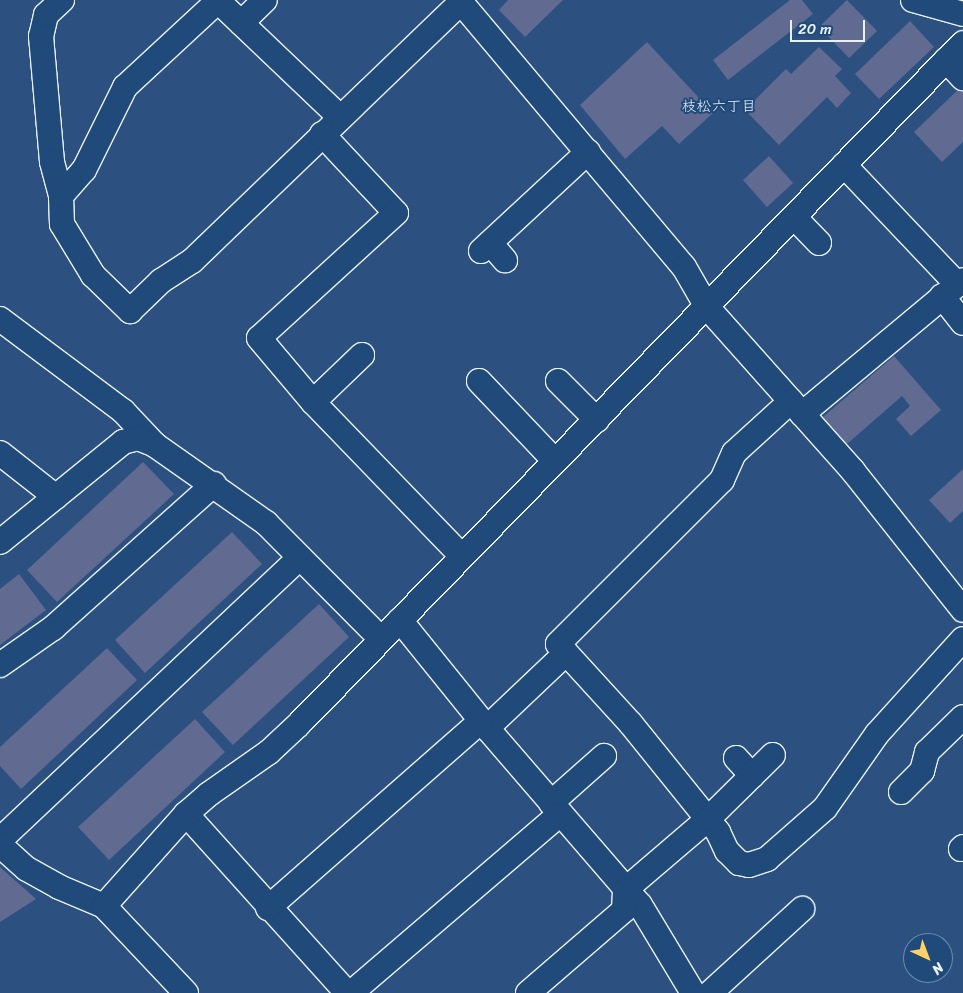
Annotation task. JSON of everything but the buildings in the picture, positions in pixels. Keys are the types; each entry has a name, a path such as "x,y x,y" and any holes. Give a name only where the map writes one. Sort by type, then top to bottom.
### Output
{"street":[{"path":"62,0 46,16 41,36 52,162 61,196 62,224 78,254 93,276 130,311 161,281 192,261 461,1 684,267 707,307 853,471 963,610"},
{"path":"241,23 265,0"},
{"path":"913,0 963,14"},
{"path":"61,196 84,170 126,88 217,1 340,117"},
{"path":"104,906 186,814 209,794 269,752 382,639 461,555 707,307 963,43"},
{"path":"946,60 963,78"},
{"path":"322,134 396,213 259,338 314,402 461,555"},
{"path":"492,251 588,152"},
{"path":"844,165 954,287 963,323"},
{"path":"794,217 819,243"},
{"path":"954,287 734,453 722,480 558,644 631,724 708,819 739,863 749,865 767,859 825,808 877,734 963,639"},
{"path":"0,319 123,411 155,445"},
{"path":"314,402 362,355"},
{"path":"479,381 555,461"},
{"path":"558,381 596,420"},
{"path":"0,542 123,442 138,438 155,445 214,484 266,523 382,639"},
{"path":"0,453 56,496"},
{"path":"0,665 53,628 214,484"},
{"path":"0,840 300,557"},
{"path":"400,620 484,724 625,890 640,905 693,993"},
{"path":"268,908 566,653"},
{"path":"901,792 922,771 927,752 963,717"},
{"path":"528,993 624,910 625,890 708,819 773,755"},
{"path":"186,814 268,908 349,993 555,808 604,756"},
{"path":"736,758 752,776"},
{"path":"0,845 28,869 59,887 104,906 186,993"},
{"path":"710,993 802,910"}],"district":[{"name":"枝松六丁目","path":"719,107"}]}
